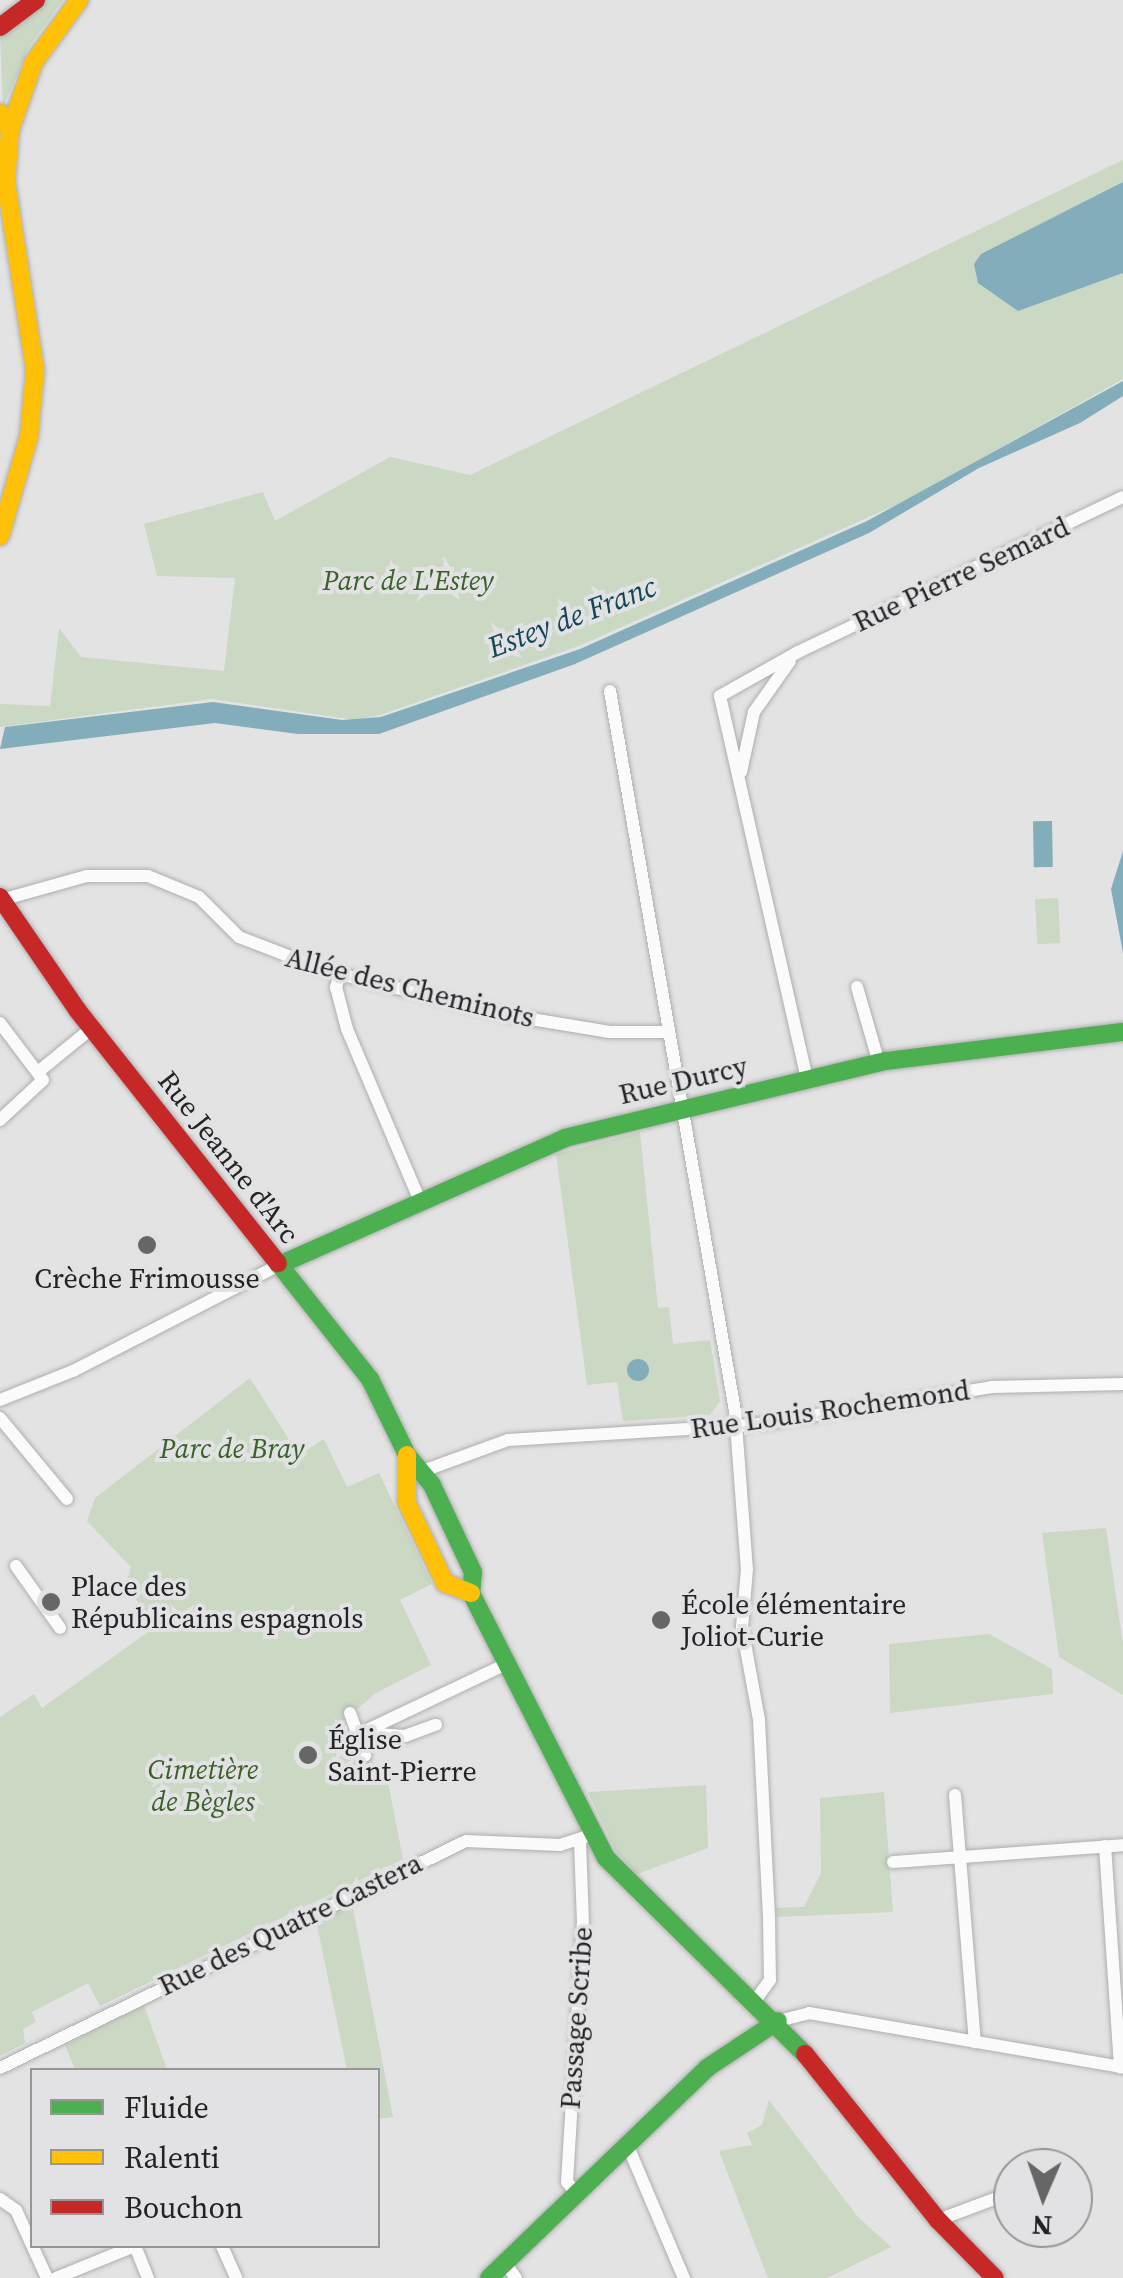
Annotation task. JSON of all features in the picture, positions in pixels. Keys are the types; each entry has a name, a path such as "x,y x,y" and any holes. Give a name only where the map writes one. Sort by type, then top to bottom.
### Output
{"main road":[{"path":"0,27 36,0"},
{"path":"0,536 29,436 35,370 6,182 10,130 34,62 79,0"},
{"path":"0,112 10,130"},
{"name":"Rue Jeanne d'Arc","path":"0,899 92,1028 370,1379 407,1455 423,1471 473,1572 471,1593 587,1838 778,2021 985,2275"},
{"name":"Rue Durcy","path":"279,1264 419,1199 565,1138 879,1063 1123,1032"},
{"name":"Rue Jeanne d'Arc","path":"407,1455 408,1503 445,1583 471,1593"},
{"path":"489,2278 510,2270 576,2193 707,2068 778,2021"}],"street":[{"name":"Rue Pierre Semard","path":"807,1079 720,696 798,652 1123,497"},
{"name":"Rue Pierre Semard","path":"740,789 754,712 766,686 798,652"},
{"path":"610,691 678,1109 736,1426 747,1569 742,1627 752,1651 769,1918 770,1980 756,1999"},
{"name":"Allée des Cheminots","path":"0,899 87,876 148,876 199,896 240,938 340,974 507,1015 610,1032 666,1032"},
{"path":"340,974 336,987 348,1028 419,1199"},
{"path":"857,987 879,1063"},
{"path":"0,1023 38,1072 39,1090 0,1120"},
{"path":"38,1072 92,1028"},
{"path":"0,1400 72,1370 279,1264"},
{"name":"Rue Louis Rochemond","path":"423,1471 508,1440 736,1426 992,1387 1123,1384"},
{"path":"0,1418 67,1499"},
{"path":"16,1566 60,1628"},
{"path":"361,1732 506,1664"},
{"path":"350,1714 361,1732 365,1756"},
{"path":"361,1732 405,1736 436,1725"},
{"path":"955,1795 975,2042"},
{"name":"Passage Scribe","path":"576,2193 567,2182 587,1838"},
{"name":"Rue des Quatre Castera","path":"0,2068 466,1842 587,1838"},
{"path":"894,1862 1123,1845"},
{"path":"778,2021 808,2013 1122,2067 1104,1846"},
{"path":"627,2144 684,2278"},
{"path":"0,2199 16,2210 30,2241"},
{"path":"938,2220 993,2199"},
{"path":"33,2248 47,2278"},
{"path":"56,2278 131,2248"},
{"path":"137,2248 148,2278"},
{"path":"223,2248 236,2278"}],"green space":[{"path":"44,0 63,0 30,45 3,107 0,34"},
{"name":"Parc de L'Estey","path":"1123,160 1123,379 909,499 579,646 380,715 356,720 212,699 0,727 0,704 50,706 59,628 81,657 224,671 235,578 157,576 144,524 263,492 275,521 390,457 470,475"},
{"path":"1058,898 1060,943 1037,944 1035,899"},
{"path":"640,1132 658,1308 669,1307 673,1344 710,1340 720,1401 710,1415 623,1421 617,1382 587,1385 556,1154"},
{"name":"Cimetière de Bègles","path":"250,1378 299,1455 324,1439 347,1487 379,1473 432,1584 400,1600 431,1665 376,1693 343,1721 358,1755 371,1756 378,1783 388,1782 403,1859 100,2006 88,1983 32,2012 36,2022 23,2029 25,2043 0,2056 0,1717 34,1694 42,1708 155,1627 126,1585 131,1567 87,1521 95,1498"},
{"path":"1106,1528 1123,1644 1123,1695 1059,1657 1042,1533"},
{"path":"989,1634 1052,1669 1053,1694 890,1713 889,1644"},
{"path":"706,1785 708,1848 637,1874 616,1851 588,1792"},
{"path":"884,1792 893,1912 777,1917 776,1908 804,1907 821,1873 820,1798"},
{"path":"352,1903 393,2117 380,2119 380,2068 347,2068 316,1920"},
{"path":"144,2005 166,2068 74,2068 65,2045"},
{"path":"769,2100 858,2217 891,2247 827,2278 768,2278 719,2151 752,2145 747,2133 762,2125"}],"water":[{"path":"1123,182 1123,273 1018,311 978,283 974,264 981,254"},
{"path":"1123,381 1123,396 1080,423 979,468 869,533 575,664 379,734 298,734 215,723 0,749 5,727 213,702 342,720 381,717 580,649 867,521"},
{"path":"1033,821 1052,821 1053,867 1034,867"},
{"path":"1123,851 1123,953 1111,889"},
{"path":"638,1359 646,1362 646,1378 638,1381 630,1378 627,1370 630,1362"}],"traffic: fast":[{"path":"279,1265 565,1138 886,1061 1123,1032"},
{"path":"278,1263 370,1379 407,1455 432,1485 473,1572 471,1593 606,1858 805,2054"},
{"path":"489,2278 707,2068 778,2021"}],"traffic: slow":[{"path":"0,536 29,436 35,370 6,182 10,130 34,62 79,0"},
{"path":"0,113 10,130"},
{"path":"407,1455 407,1503 445,1583 471,1593"}],"traffic: jam":[{"path":"0,27 36,0"},
{"path":"0,897 78,1011 278,1263"},
{"path":"805,2054 938,2220 995,2278"}],"place":[{"name":"Crèche Frimousse","path":"147,1245"},
{"name":"Place des Républicains espagnols","path":"51,1602"},
{"name":"École élémentaire Joliot-Curie","path":"661,1620"},
{"name":"Église Saint-Pierre","path":"308,1755"}],"water label":[{"name":"Estey de Franc","path":"572,617"}],"park label":[{"name":"Parc de Bray","path":"232,1448"}]}
